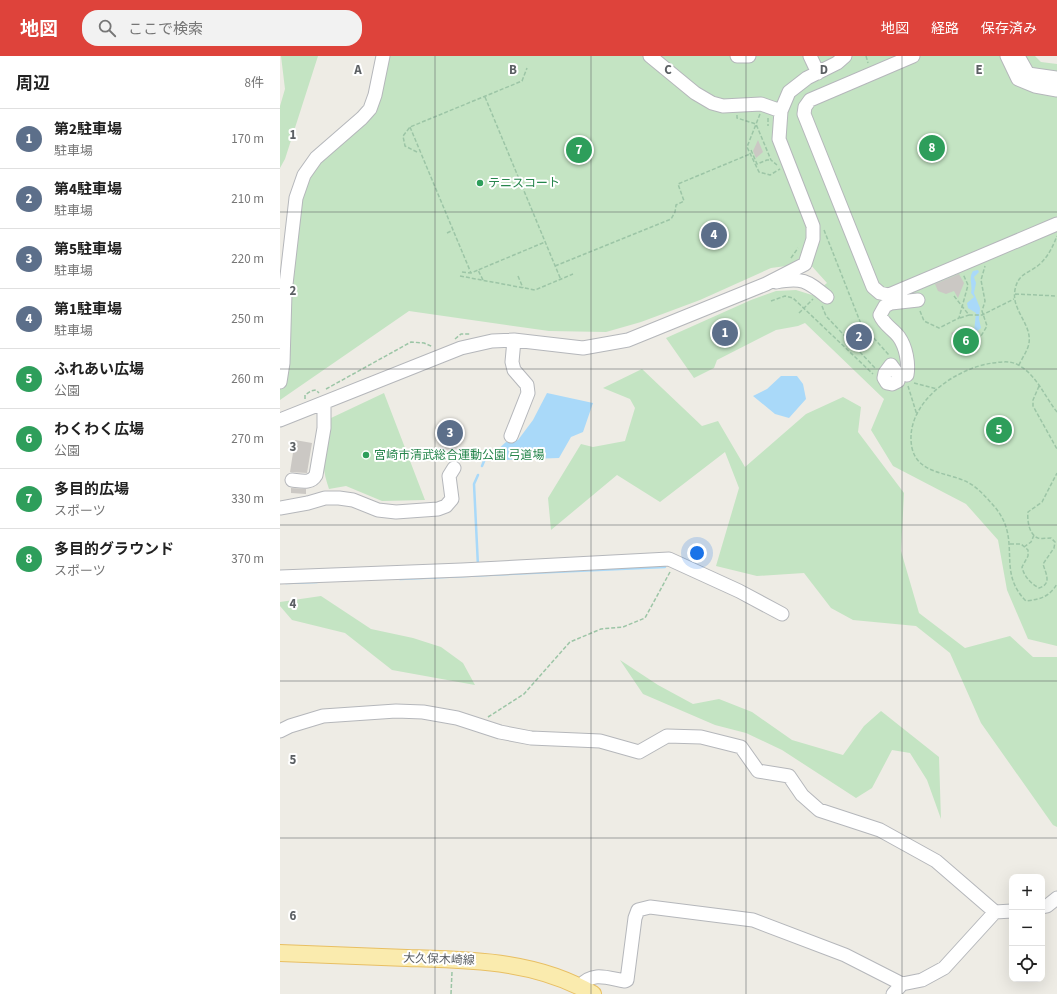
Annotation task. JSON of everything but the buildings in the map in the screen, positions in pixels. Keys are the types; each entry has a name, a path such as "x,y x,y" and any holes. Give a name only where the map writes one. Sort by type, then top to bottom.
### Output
{"main road":[{"name":"大久保木崎線","path":"280,953 495,961 547,973 586,990"}],"street":[{"path":"280,382 283,363 286,293 296,198 304,175 316,158 362,118 370,109 375,95 383,56"},
{"path":"650,56 696,93 712,103 723,106 761,104 781,111"},
{"path":"737,56 750,56"},
{"path":"810,56 818,73"},
{"path":"280,420 323,400 461,348 492,341 514,340 583,348 628,340 766,284 798,263 813,239 813,226 779,139 781,111 788,92 807,78 837,63 845,56"},
{"path":"913,56 810,100 805,107 804,114 873,287 880,293 889,295 1057,224"},
{"path":"1007,56 1018,79 1035,86 1057,90"},
{"path":"1018,56 1028,74 1057,78"},
{"path":"798,263 806,269 821,298"},
{"path":"766,284 792,279 808,282 821,298"},
{"path":"906,378 908,367 902,343 883,321 880,315 885,306 891,303 918,300"},
{"path":"510,436 528,394 527,385 514,370 512,362 514,340"},
{"path":"292,480 308,482 314,479 316,475 324,428 323,400"},
{"path":"280,508 325,498 339,498 353,500 384,511 396,512 438,509 446,506 452,498 449,476 454,468"},
{"path":"280,577 462,570 645,559 675,560 782,614"},
{"path":"280,731 290,726 323,716 396,711 423,712 457,718 500,732 531,738 600,741 639,752 667,736 701,736 741,747 758,771 789,776 802,795 819,810 880,830 936,861 995,912 1009,911"},
{"path":"1045,906 1048,906 1057,898"},
{"path":"586,990 586,979 596,976 625,981 627,980 635,918 638,910 650,907 752,920 845,955 902,984"},
{"path":"893,994 902,984 922,980 944,968 995,912"}],"path":[{"path":"417,152 405,146 403,136 410,127 522,81 526,68"},
{"path":"485,97 561,280"},
{"path":"753,114 760,114 747,147 759,172 770,175 777,172"},
{"path":"738,115 737,118 756,124 771,160 780,166"},
{"path":"410,127 471,273"},
{"path":"751,150 757,164 771,160"},
{"path":"555,266 671,219 675,212 676,205 684,201 678,184 750,154"},
{"path":"447,233 453,230"},
{"path":"1019,365 1029,343 1029,337 1028,331 1018,311 1014,298 1015,289 1023,273 1040,264 1049,254 1057,236"},
{"path":"462,272 471,273 545,242"},
{"path":"798,263 800,245"},
{"path":"966,333 971,339 981,336 987,326 983,309 985,301 981,280 986,262 984,255"},
{"path":"959,265 968,285 959,318"},
{"path":"478,270 483,280"},
{"path":"460,276 535,290 573,274"},
{"path":"518,276 523,288"},
{"path":"1014,294 1057,296"},
{"path":"771,301 785,296 793,298 804,308 876,377 877,370 826,316 821,298 804,308 799,313"},
{"path":"954,296 969,315"},
{"path":"918,300 920,313 924,321 931,326 939,328 949,325 959,318 969,315 984,315 1014,298"},
{"path":"861,324 891,361"},
{"path":"454,341 461,334 475,335"},
{"path":"326,390 411,342 424,343 436,348 430,350"},
{"path":"1057,412 1031,375 1019,365 1007,361 984,364 968,369 938,389 926,401 917,416 911,433 913,450 922,465 934,472 969,483 983,494 1005,521 1010,544 1010,575 1017,592 1026,601 1040,600 1051,594 1057,584"},
{"path":"906,378 938,389"},
{"path":"906,378 917,416"},
{"path":"1039,386 1033,400 1033,406 1057,449"},
{"path":"305,401 305,395 316,390 323,400"},
{"path":"1010,544 1021,544 1028,550 1028,556 1022,566 1023,572 1038,588 1044,586 1047,583 1048,578 1043,564 1054,548 1055,542 1052,538 1039,538 1034,536 1030,529 1027,517 1028,512 1042,502 1057,472"},
{"path":"1024,547 1031,542 1034,536"},
{"path":"476,724 524,694 570,642 601,629 623,627 645,618 660,593 675,560"},
{"path":"451,994 452,959"}],"green space":[{"path":"281,56 318,56 285,159 280,168 280,106 285,89"},
{"path":"384,56 1035,56 1041,62 1057,64 1057,646 1028,639 1007,590 998,540 966,504 893,466 871,430 884,399 805,323 798,326 776,330 717,360 714,368 694,378 666,338 751,300 776,291 796,290 812,295 827,283 809,263 771,268 700,300 641,322 606,332 549,331 409,311 280,400 280,382 304,175 370,109"},
{"path":"642,369 702,426 718,421 745,467 806,414 843,397 861,407 858,432 904,493 901,551 919,613 965,648 1010,636 1033,657 1057,657 1057,827 1053,825 981,723 950,653 916,626 853,620 831,608 804,573 757,576 716,566 739,488 725,452 660,502 617,475 551,530 548,498 581,444 593,447 625,441 635,408 630,399 603,388"},
{"name":"宮崎市清武総合運動公園 弓道場","path":"384,393 425,500 382,501 346,486 329,489 324,464 331,418"},
{"path":"321,596 371,629 413,638 441,647 463,663 475,685 392,670 345,633 292,620 280,606 280,602"},
{"path":"620,660 658,685 693,704 719,699 752,712 792,740 843,755 864,726 881,711 939,757 941,819 927,780 910,753 892,750 872,788 856,798 782,750 746,733 715,725 643,694"}],"water":[{"path":"978,270 979,272 974,277 976,283 974,293 980,308 979,319 981,328 975,333 976,313 968,308 967,303 974,297 971,293 971,279 973,271"},
{"path":"781,376 797,376 803,384 806,399 789,418 775,414 753,396 767,389"},
{"path":"547,393 593,403 583,432 571,437 559,458 499,460 495,458 495,452 506,442 518,440 533,420"}],"waterway":[{"path":"482,466 487,454 496,455"},
{"path":"478,475 474,484 478,566"},
{"path":"400,579 665,567"},
{"path":"286,583 317,582"}],"place":[{"name":"多目的グラウンド","path":"932,148"},
{"name":"多目的広場","path":"579,150"},
{"name":"テニスコート","path":"480,183"},
{"name":"第1駐車場","path":"714,235"},
{"name":"第2駐車場","path":"725,333"},
{"name":"第4駐車場","path":"859,337"},
{"name":"わくわく広場","path":"966,341"},
{"name":"ふれあい広場","path":"999,430"},
{"name":"第5駐車場","path":"450,433"},
{"name":"宮崎市清武総合運動公園 弓道場","path":"366,455"}]}
